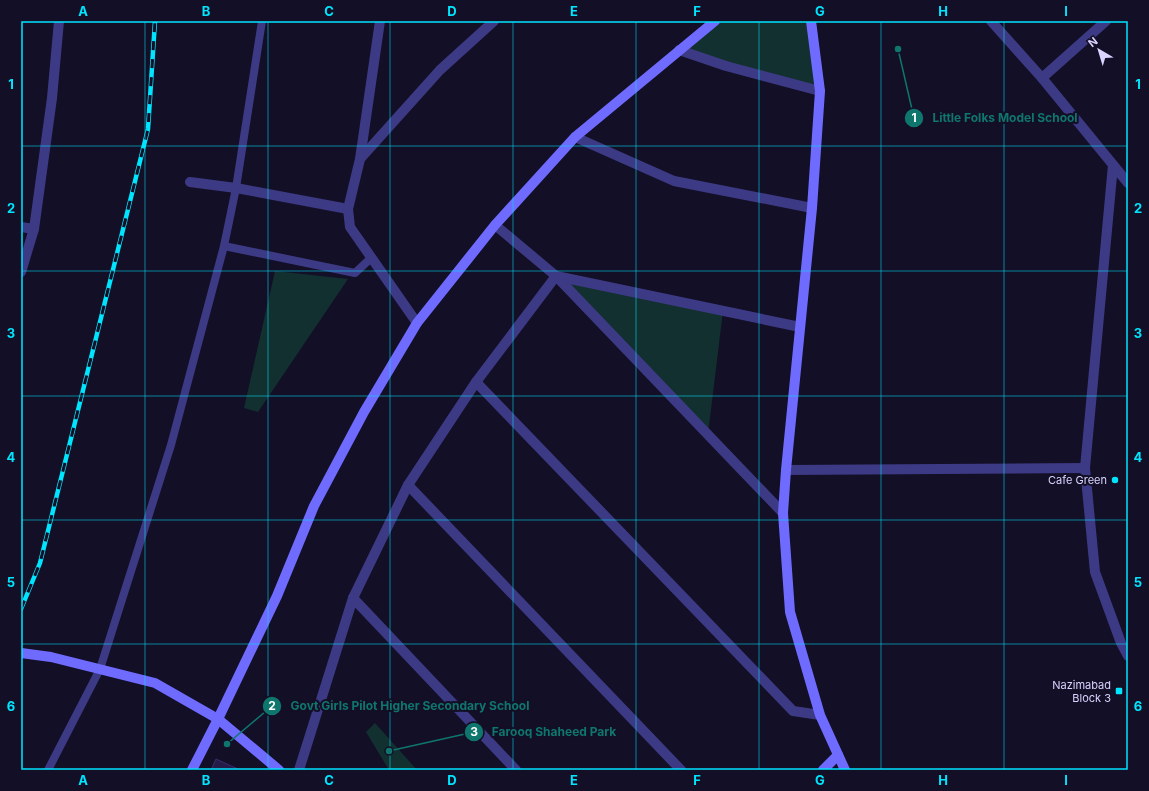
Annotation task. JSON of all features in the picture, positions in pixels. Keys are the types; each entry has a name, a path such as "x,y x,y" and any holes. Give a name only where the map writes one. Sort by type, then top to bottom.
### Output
{"street":[{"path":"21,272 34,229 52,98 60,21"},
{"path":"380,21 360,159 348,209 350,228 417,323"},
{"path":"360,159 440,70 494,21"},
{"path":"192,770 277,596 314,506 364,412 417,323 495,225 575,137 715,21"},
{"path":"811,21 820,92 812,208 783,513 790,612 820,715 845,770"},
{"path":"991,21 1042,78 1128,183"},
{"path":"1042,78 1106,21"},
{"path":"679,50 726,66 820,92"},
{"path":"575,137 674,181 812,208"},
{"path":"1113,165 1085,468 1096,572 1121,643 1128,656"},
{"path":"190,182 236,188 348,209"},
{"path":"495,225 556,276 783,513"},
{"path":"21,227 34,229"},
{"path":"556,276 800,327"},
{"path":"299,770 353,598 408,485 476,382 556,276"},
{"path":"476,382 793,711 820,715"},
{"path":"786,470 1085,468"},
{"path":"408,485 681,770"},
{"path":"353,598 516,770"},
{"path":"21,653 51,657 155,683 218,719 279,770"},
{"path":"823,770 838,755"}],"lane":[{"path":"48,770 100,669 171,445 224,246 236,188 262,21"},
{"path":"224,246 355,273 371,258"}],"green space":[{"path":"715,21 811,21 820,91 679,50"},
{"path":"275,271 348,279 258,412 244,408"},
{"path":"556,276 723,311 708,434"},
{"path":"375,723 417,770 389,770 366,732"}],"building":[{"path":"216,759 240,770 211,770"}],"railway":[{"path":"21,609 40,563 148,129 155,21"}],"place":[{"name":"Little Folks Model School","path":"898,49"},
{"name":"Cafe Green","path":"1115,480"},
{"name":"Nazimabad Block 3","path":"1119,691"},
{"name":"Govt Girls Pilot Higher Secondary School","path":"227,744"},
{"name":"Farooq Shaheed Park","path":"389,751"}]}
